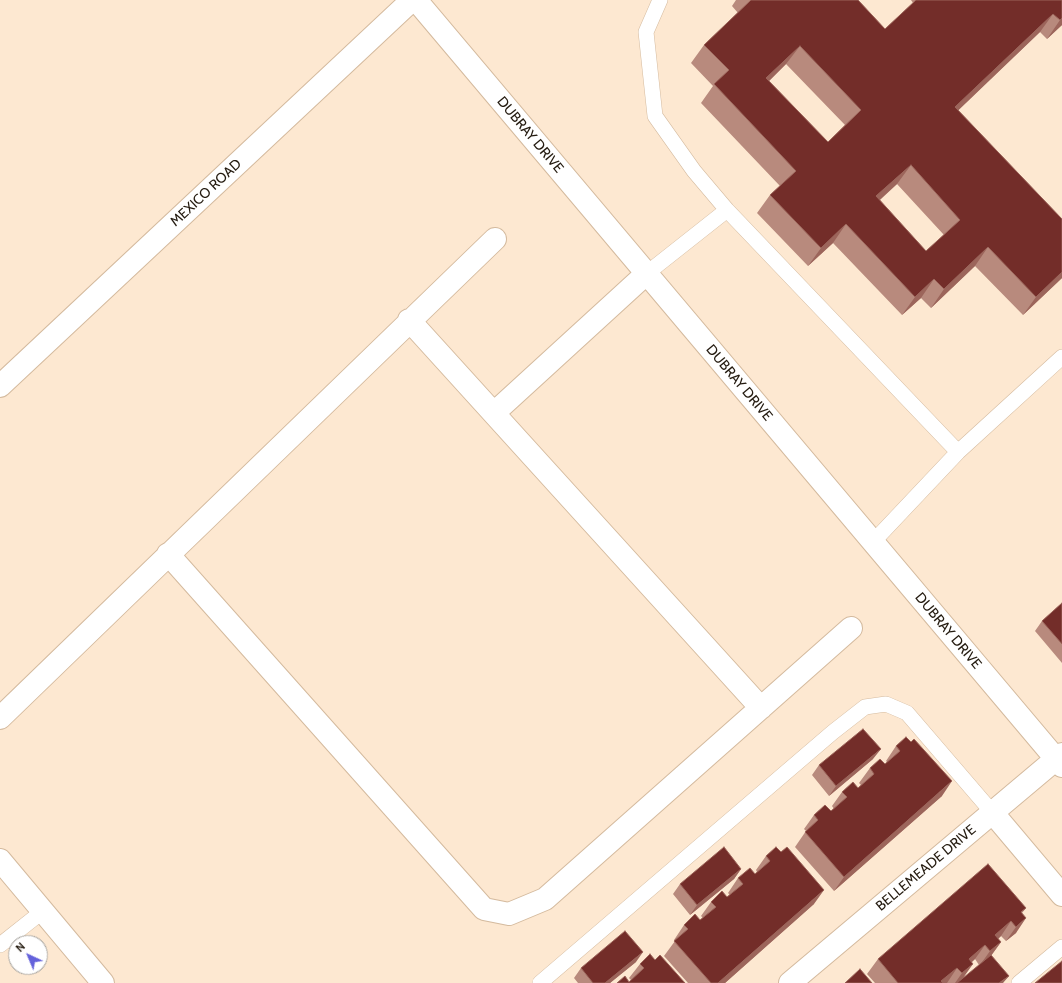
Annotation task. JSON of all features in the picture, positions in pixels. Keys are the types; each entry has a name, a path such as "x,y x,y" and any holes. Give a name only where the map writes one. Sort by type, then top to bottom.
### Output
{"street":[{"name":"MEXICO ROAD","path":"0,386 412,0"},
{"name":"DUBRAY DRIVE","path":"416,0 873,542 1060,760"},
{"path":"0,718 495,238"},
{"path":"494,413 646,274"},
{"path":"409,320 761,708"},
{"path":"168,554 484,909 509,914 545,899 851,628"},
{"name":"BELLEMEADE DRIVE","path":"790,983 992,812 1060,760"},
{"path":"992,812 1062,895"},
{"path":"0,860 103,983"}],"lane":[{"path":"660,0 646,32 655,116 694,171 727,210 958,452"},
{"path":"646,274 727,210"},
{"path":"873,542 958,452 1062,357"},
{"path":"540,983 821,742 865,707 886,704 907,713 992,812"},
{"path":"0,945 43,911"},
{"path":"1019,983 1062,947"}],"building":[{"path":"751,0 858,0 885,29 916,0 1062,0 1062,18 1060,20 1053,14 955,107 1062,219 1062,272 1036,297 988,247 944,289 934,279 915,297 846,224 821,248 770,195 796,171 714,84 729,70 704,45","holes":["800,46 861,110 828,142 766,78","911,165 960,220 926,251 876,196"]},
{"path":"1062,603 1062,644 1042,621"},
{"path":"863,729 881,749 836,786 819,765"},
{"path":"906,737 911,742 914,739 952,781 844,877 805,832 818,820 814,815 825,805 831,811 847,797 842,792 853,782 858,788 874,774 870,768 880,759 885,764 900,751 896,746"},
{"path":"724,847 741,869 697,905 680,884"},
{"path":"776,847 781,852 787,847 824,890 718,983 711,983 674,941 688,929 684,925 695,914 700,920 716,907 711,902 722,891 727,897 743,884 738,878 750,868 755,874 770,861 766,856"},
{"path":"988,864 1026,908 1021,912 1026,918 1016,927 1011,921 995,935 1001,942 990,951 985,945 969,959 973,964 962,973 957,968 941,981 943,983 898,983 878,959"},
{"path":"625,931 643,952 605,983 593,983 581,968"},
{"path":"650,954 655,960 660,955 685,983 617,983 625,976 629,982 644,968 640,964"},
{"path":"991,955 1009,976 999,983 957,983"},
{"path":"1062,961 1062,983 1035,983"},
{"path":"860,969 872,983 845,983"}]}
